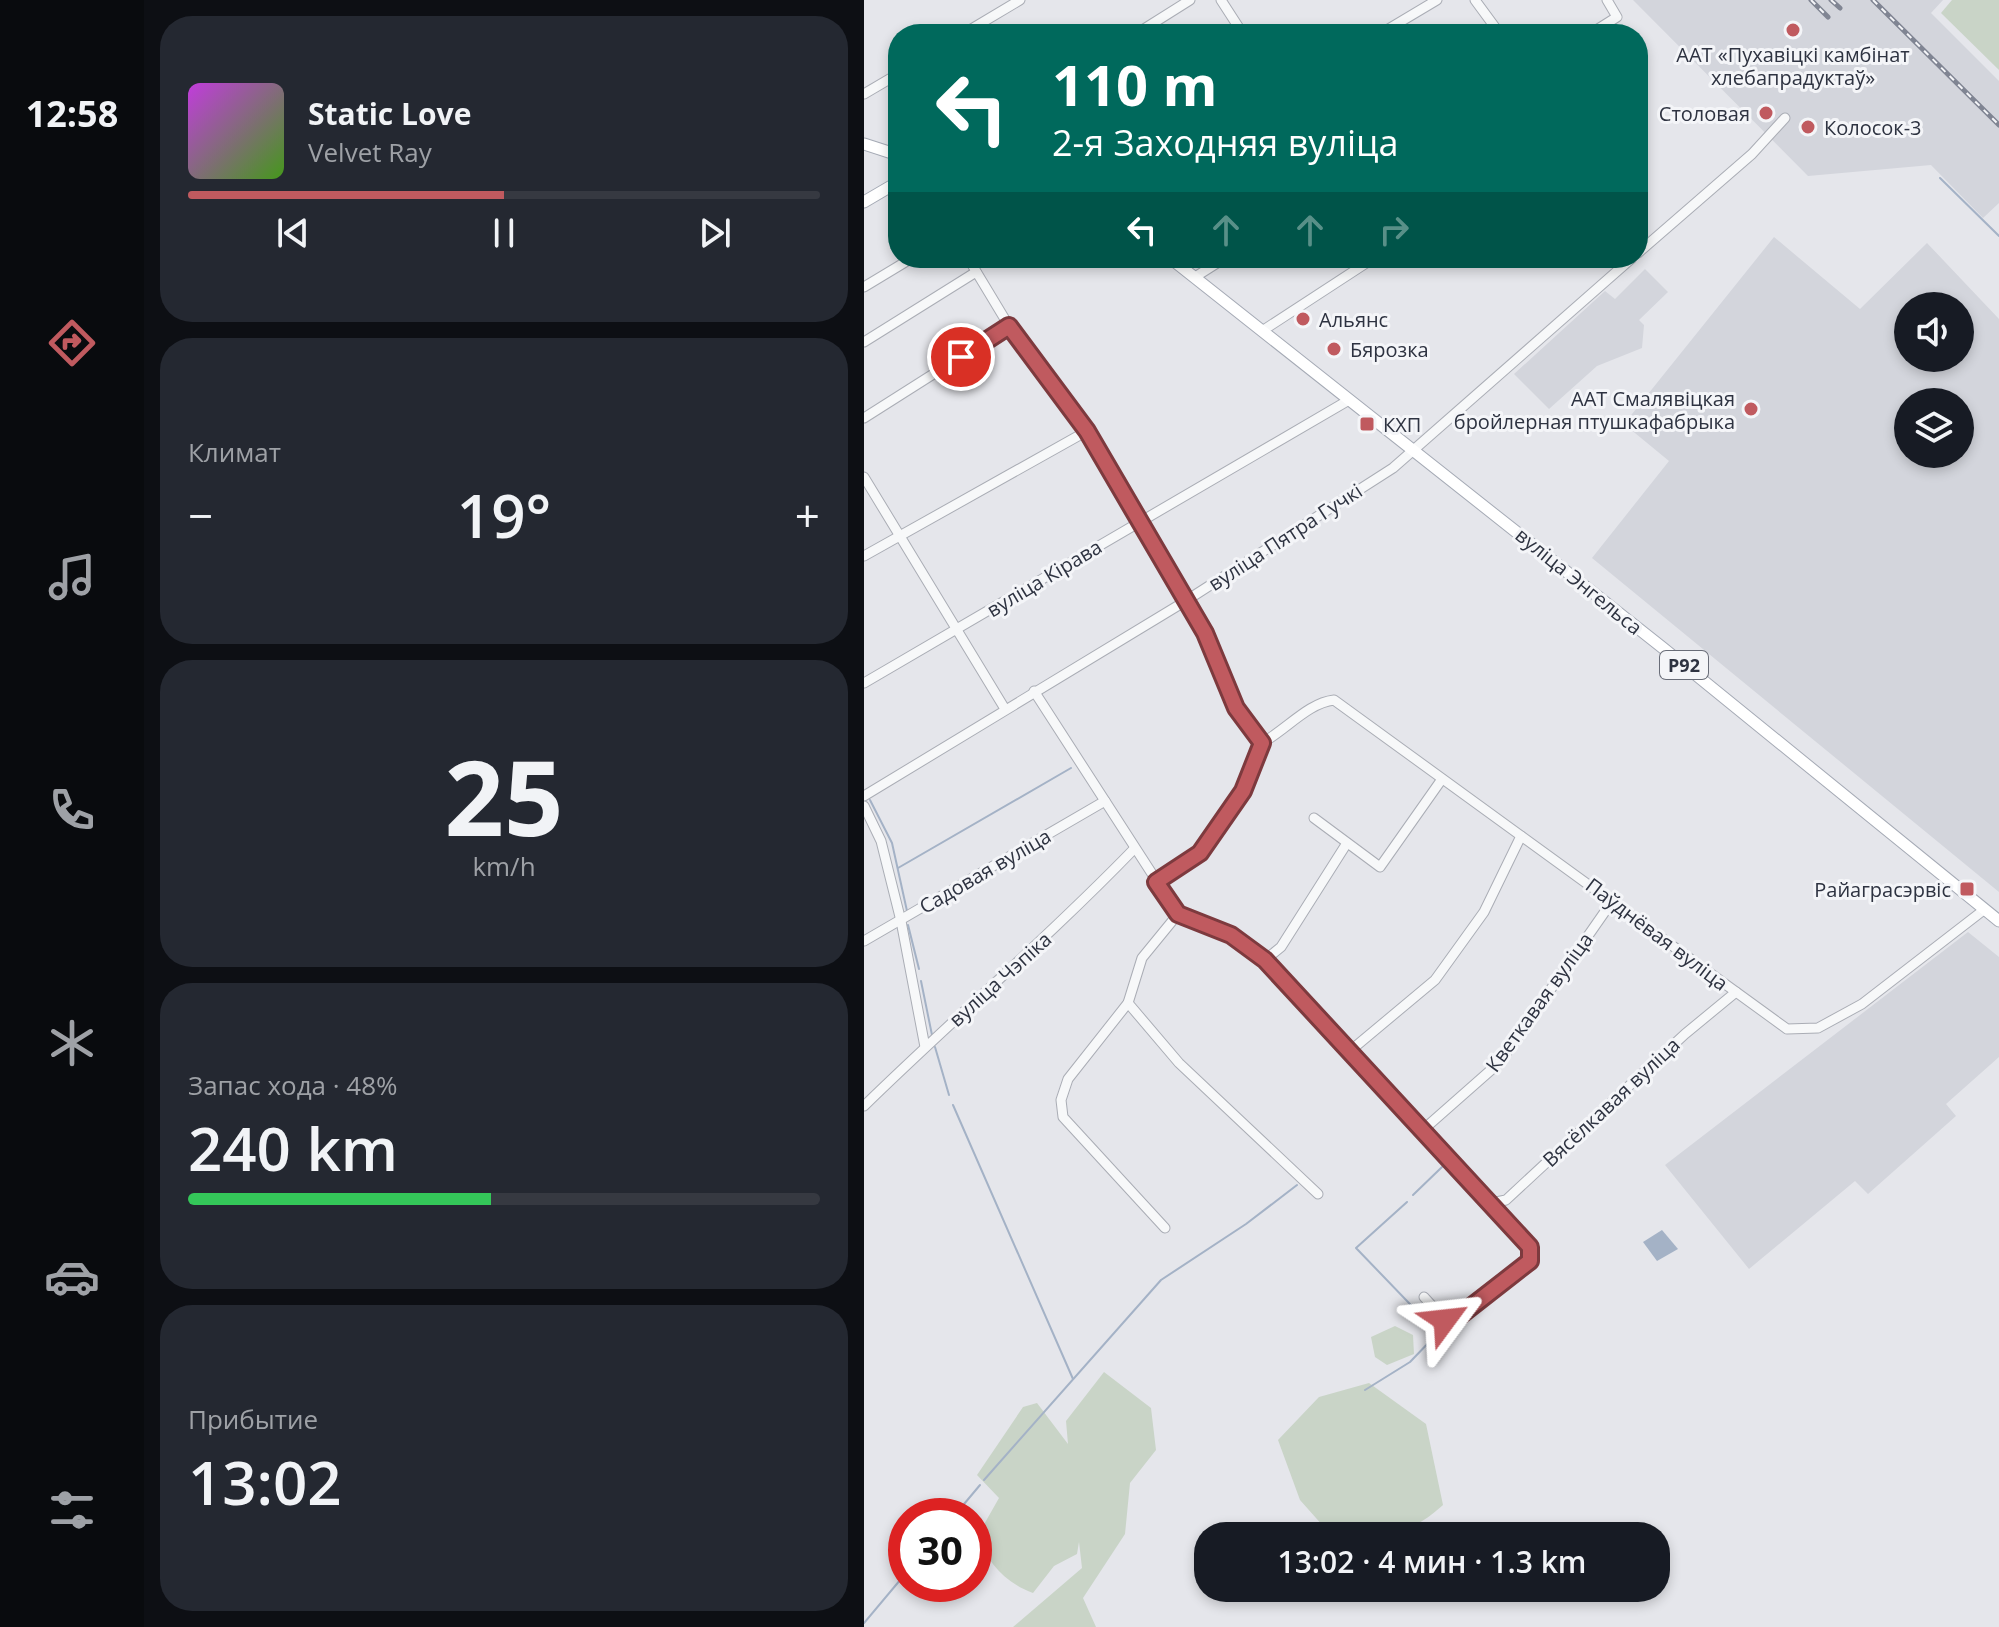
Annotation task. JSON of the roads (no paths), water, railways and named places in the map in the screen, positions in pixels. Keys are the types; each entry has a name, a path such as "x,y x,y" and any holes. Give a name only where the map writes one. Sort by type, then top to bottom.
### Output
{"main road":[{"path":"864,144 888,152"},
{"path":"864,202 888,188"},
{"name":"вуліца Энгельса","path":"1183,268 1985,909"},
{"name":"Р92","path":"1985,909 1999,921"}],"street":[{"path":"980,24 1020,0"},
{"path":"1152,24 1190,0"},
{"path":"1221,0 1237,24"},
{"path":"1397,24 1437,0"},
{"path":"1475,0 1493,24"},
{"path":"1606,24 1617,17 1607,0"},
{"path":"864,94 888,80"},
{"path":"1648,244 1752,154 1785,118"},
{"path":"864,287 895,268"},
{"path":"974,268 1009,326 1087,431 1184,602 1205,633 1236,708 1262,743 1243,791 1200,853 1156,882"},
{"path":"1195,277 1209,268"},
{"path":"1262,331 1359,268"},
{"name":"вуліца Пятра Гучкі","path":"864,796 1184,602 1415,452 1621,268"},
{"path":"864,342 976,272"},
{"path":"864,418 1009,326"},
{"name":"вуліца Кірава","path":"864,683 1349,400"},
{"path":"864,556 1087,431"},
{"path":"864,477 1005,709"},
{"path":"1034,691 1178,914 1231,935 1265,960 1530,1247 1530,1261 1453,1321 1445,1320 1424,1297"},
{"name":"Паўднёвая вуліца","path":"1262,743 1287,730 1317,702 1334,700 1787,1029 1818,1028 1862,1004 1985,909"},
{"path":"1314,818 1380,867 1442,779"},
{"name":"Садовая вуліца","path":"864,941 1105,801"},
{"path":"864,806 881,841 901,921 925,1047"},
{"path":"1350,1051 1435,980 1484,912 1521,836"},
{"path":"1265,960 1281,947 1347,843"},
{"name":"вуліца Чэпіка","path":"864,1106 925,1047 984,997 1134,849"},
{"name":"Кветкавая вуліца","path":"1424,1129 1500,1062 1613,900"},
{"path":"1165,1228 1063,1117 1061,1100 1068,1079 1128,1003 1142,958 1178,914"},
{"name":"Вясёлкавая вуліца","path":"1484,1195 1496,1202 1506,1200 1663,1053 1736,992"},
{"path":"1128,1003 1179,1063 1318,1194"}],"water":[{"path":"1662,1230 1678,1249 1657,1261 1643,1242"}],"waterway":[{"path":"1940,178 1999,236"},
{"path":"898,868 1071,768"},
{"path":"870,800 892,843 907,911"},
{"path":"908,925 919,969"},
{"path":"921,981 932,1035"},
{"path":"935,1047 949,1095"},
{"path":"953,1105 1073,1379"},
{"path":"1413,1195 1442,1167"},
{"path":"984,1480 1161,1280 1246,1224 1297,1185"},
{"path":"1365,1390 1410,1362 1434,1337 1434,1329 1356,1248 1407,1202"},
{"path":"969,1498 980,1485"},
{"path":"864,1623 888,1594"}],"railway":[{"path":"1811,0 1828,17"},
{"path":"1831,0 1840,8"},
{"path":"1873,0 1999,125"}],"place":[{"name":"ААТ «Пухавіцкі камбінат хлебапрадуктаў»","path":"1793,30"},
{"name":"Столовая","path":"1766,113"},
{"name":"Колосок-3","path":"1808,127"},
{"name":"Альянс","path":"1303,319"},
{"name":"Бярозка","path":"1334,349"},
{"name":"ААТ Смалявіцкая бройлерная птушкафабрыка","path":"1751,409"},
{"name":"КХП","path":"1367,424"},
{"name":"Райаграсэрвіс","path":"1967,889"}]}
